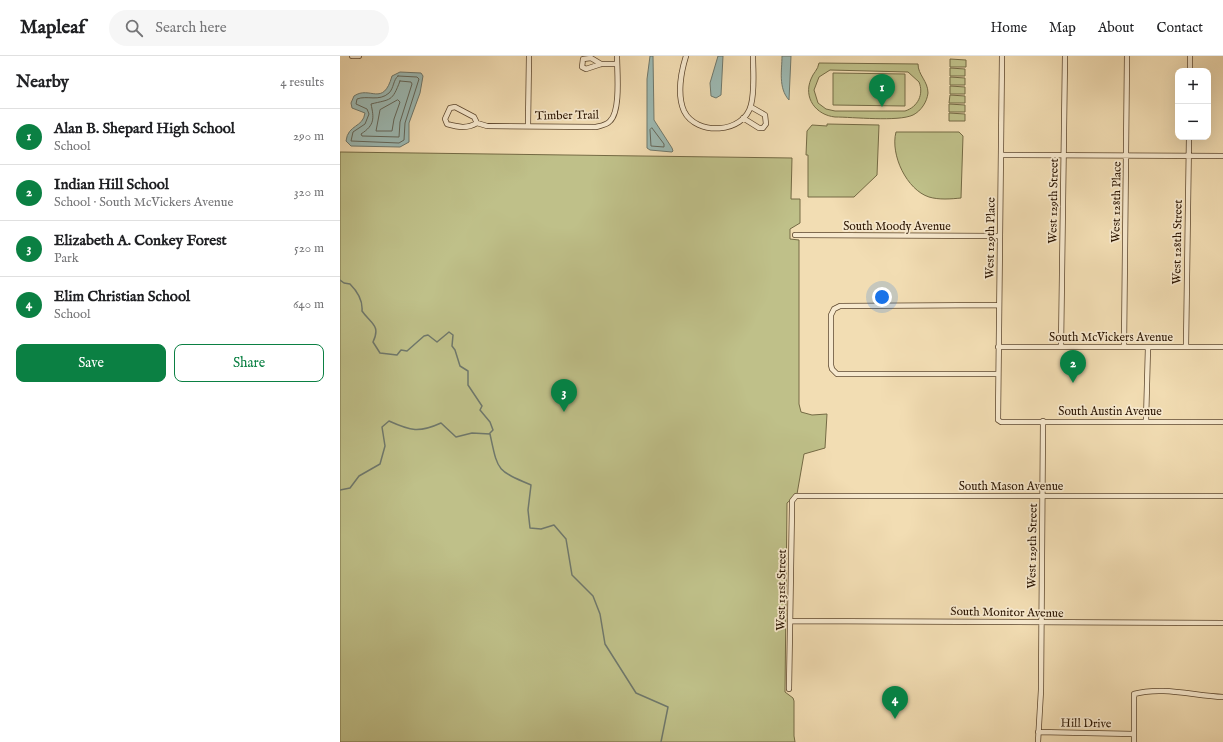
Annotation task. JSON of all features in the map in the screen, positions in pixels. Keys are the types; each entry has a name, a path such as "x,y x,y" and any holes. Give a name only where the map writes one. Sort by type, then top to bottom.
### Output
{"street":[{"path":"352,56 359,56"},
{"path":"528,126 529,56"},
{"name":"Timber Trail","path":"477,123 487,126 596,127 611,121 616,112 618,56"},
{"path":"686,56 681,78 684,111 690,119 699,126 710,128 730,126 743,118 751,107 753,56"},
{"name":"West 129th Place","path":"998,420 1002,56"},
{"name":"West 129th Street","path":"1061,347 1065,56"},
{"name":"West 128th Place","path":"1124,347 1127,56"},
{"path":"1190,56 1190,68"},
{"path":"601,64 617,64"},
{"path":"454,107 474,117 477,123 470,127 460,127 447,124 446,119 450,108 454,107"},
{"path":"743,118 759,128 763,128 766,124 765,115 751,107"},
{"name":"West 128th Street","path":"1186,347 1189,140"},
{"path":"1001,155 1223,156"},
{"name":"South Moody Avenue","path":"795,236 999,236"},
{"path":"998,374 841,374 834,372 831,365 831,315 834,309 840,306 999,305"},
{"name":"South McVickers Avenue","path":"998,347 1223,347"},
{"path":"1146,421 1148,347"},
{"name":"South Austin Avenue","path":"998,420 1001,422 1223,422"},
{"name":"West 129th Street","path":"1038,742 1041,690 1043,421"},
{"name":"South Mason Avenue","path":"800,494 1223,496"},
{"name":"West 131st Street","path":"789,689 792,507 794,498 800,494"},
{"name":"South Monitor Avenue","path":"790,622 1223,623"},
{"path":"1134,742 1134,694 1141,692 1178,692 1223,697"},
{"name":"Hill Drive","path":"1038,732 1134,734"}],"green space":[{"path":"950,59 966,60 966,67 950,67"},
{"path":"819,63 918,64 918,68 928,89 925,103 919,111 906,117 875,119 828,116 817,109 810,99 809,86","holes":["830,70 908,72 919,82 921,91 919,100 910,109 905,111 835,111 826,109 818,103 814,90 819,77"]},
{"path":"950,68 965,69 965,76 950,76"},
{"path":"833,73 905,74 905,106 833,105"},
{"path":"950,77 965,78 965,85 950,85"},
{"path":"950,86 965,87 965,94 950,94"},
{"path":"950,95 965,96 965,103 949,103"},
{"path":"949,104 965,105 965,112 949,112"},
{"path":"949,113 965,114 965,121 949,121"},
{"path":"827,124 879,125 877,175 854,197 808,197 808,155 806,155 807,131 812,125 827,126"},
{"path":"896,132 959,132 963,136 961,198 933,198 921,193 914,187 907,179 898,161 895,141"},
{"path":"340,152 792,158 791,199 800,199 800,223 790,229 790,239 799,240 799,404 801,412 812,415 827,414 825,448 804,454 797,494 787,503 785,692 793,698 794,701 795,742 340,742"}],"water":[{"path":"650,56 653,56 654,120 672,148 672,152 650,150 647,148 647,79"},
{"path":"718,56 723,56 721,95 716,98 711,96 710,83"},
{"path":"782,56 791,56 789,100 783,90 782,84"},
{"path":"400,72 421,73 423,76 420,93 409,123 409,142 400,147 351,146 346,141 347,136 364,118 365,113 352,108 351,103 354,96 360,93 376,94 385,91 392,76"}],"waterway":[{"path":"340,280 344,283 350,284 359,296 362,303 362,311 374,325 376,332 373,342 380,353 397,355 401,350 407,351 424,336 428,335 437,342 449,332 453,335 452,346 455,350 460,366 468,371 468,385 482,406 480,410 490,422 493,430 489,434"},
{"path":"340,490 350,488 359,476 380,464 385,446 382,427 389,421 415,430 441,423 456,437 472,433 490,434 500,468 511,476 531,485 528,510 530,528 541,529 554,525 566,539 572,575 593,596 600,614 605,644 636,693 668,707 661,742"}],"place":[{"name":"Alan B. Shepard High School","path":"882,107"},
{"name":"Indian Hill School","path":"1073,383"},
{"name":"Elizabeth A. Conkey Forest","path":"564,412"},
{"name":"Elim Christian School","path":"895,719"}]}
